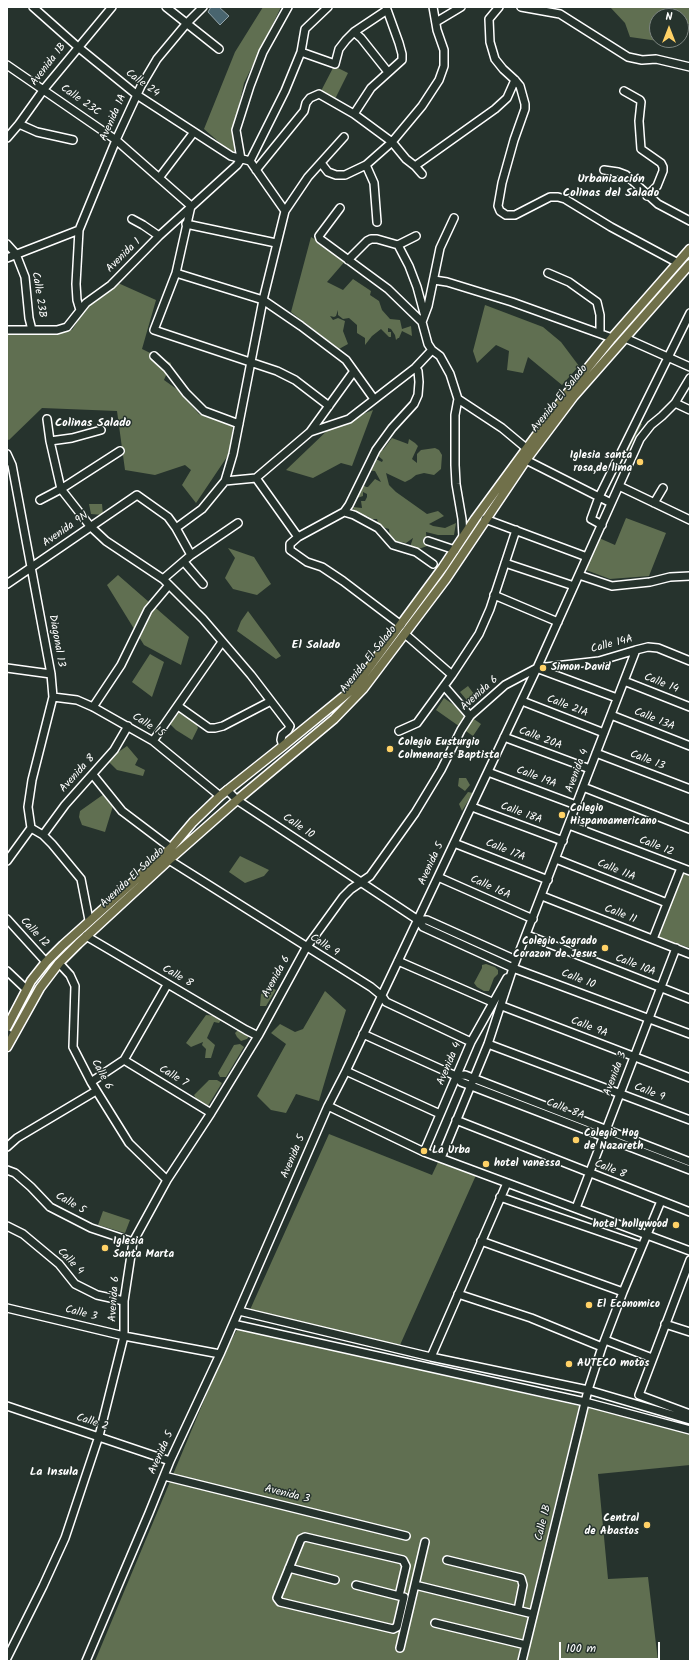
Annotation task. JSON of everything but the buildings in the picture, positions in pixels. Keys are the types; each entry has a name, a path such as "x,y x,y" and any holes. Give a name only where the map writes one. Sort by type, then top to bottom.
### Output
{"main road":[{"name":"Avenida El Salado","path":"7,1027 26,989 46,962 90,920 171,848 193,822 220,796 284,746 354,688 565,396 612,338 690,249"},
{"name":"Avenida El Salado","path":"7,1047 10,1035 40,988 59,963 86,936 169,860 237,800 334,719 363,689 446,579 526,460 574,396 690,264"}],"street":[{"name":"Calle 24","path":"33,7 78,47 137,95 231,156 250,161"},
{"name":"Avenida 1B","path":"7,138 44,89 112,7"},
{"path":"166,7 219,49"},
{"name":"Avenida 1A","path":"80,310 77,300 76,284 79,230 116,140 137,95 157,59 187,23 203,7"},
{"path":"241,159 236,130 263,52 288,7"},
{"path":"285,211 250,161 285,91 300,52 305,29 328,7"},
{"path":"321,164 328,172 336,175 345,175 366,165 392,142 422,106 439,80 444,66 444,50 433,7"},
{"path":"436,22 461,7"},
{"path":"499,7 489,19 490,42 495,59 503,70 520,86 525,109 514,140 502,183 498,206 500,211 506,215 515,215 550,197 565,199 612,227 678,263"},
{"path":"521,7 560,11 628,57 642,60 656,59 690,67"},
{"path":"300,52 335,64 339,49 354,32 386,8 402,54 402,60 371,88 354,114"},
{"path":"354,32 361,38 388,72"},
{"name":"Calle 23C","path":"7,64 116,140 191,206"},
{"path":"415,166 495,109 507,98 515,80"},
{"path":"624,91 641,102 639,142 641,149 663,167 663,171 657,186 647,196"},
{"path":"256,170 304,111 306,103 314,95 319,94 354,114 392,142 406,160 415,166 422,174"},
{"path":"19,124 37,132 73,140"},
{"path":"160,178 194,132"},
{"path":"190,555 176,528 202,509 225,481 233,454 263,300 285,211 308,177 344,137"},
{"name":"Avenida 1","path":"7,330 57,330 67,327 86,303 111,284 191,206 237,166 241,159"},
{"path":"366,165 374,184 377,222"},
{"path":"604,170 626,175 647,196 658,204 690,221"},
{"path":"191,206 176,273 154,330 277,370 295,380 329,406"},
{"path":"340,208 319,236 320,239 388,289 422,322"},
{"path":"454,218 440,248 428,306 424,313 422,322 428,344 432,350 440,356 450,374 458,399 455,415 455,465 463,537"},
{"path":"132,219 159,236"},
{"path":"186,224 276,243"},
{"path":"7,258 79,230"},
{"path":"398,245 416,236"},
{"path":"348,260 367,241 371,239 377,238 398,245 409,266 417,287 424,313"},
{"name":"Calle 23B","path":"7,244 16,254 25,277 29,318 32,330"},
{"path":"176,273 263,300 346,360 374,399"},
{"path":"548,273 569,282 597,302 600,315 600,333"},
{"path":"434,280 447,282 512,302 612,338"},
{"path":"602,525 591,519 599,497 690,313"},
{"path":"625,338 690,367"},
{"path":"310,432 349,418 415,368 432,350"},
{"path":"154,356 167,368 204,412 239,424"},
{"path":"401,625 343,581 322,567 307,562 290,550 290,544 298,537 344,512 349,505 369,460 392,428 414,404 418,395 419,382 418,371 415,368"},
{"path":"225,481 256,478 310,432 354,371"},
{"path":"617,698 537,668 642,434 675,403 690,378"},
{"path":"458,399 502,428 526,448"},
{"path":"675,403 690,410"},
{"path":"638,418 651,425"},
{"path":"47,419 50,441 61,489 90,526 106,542 164,579 203,618 251,675 290,726 282,735 281,740 284,746"},
{"path":"50,441 72,438 102,430"},
{"path":"40,500 61,489 120,451"},
{"name":"Diagonal 13","path":"8,456 12,465 51,674 53,697 32,780 28,807 31,828"},
{"path":"526,460 599,497 612,502"},
{"path":"256,478 298,537"},
{"path":"619,486 690,520"},
{"path":"654,503 663,488"},
{"name":"Avenida 9N","path":"7,584 137,495 168,517 176,528"},
{"path":"344,512 354,515 378,528 393,545 416,552 433,564"},
{"path":"485,520 587,557"},
{"path":"164,579 190,555 238,523"},
{"path":"399,730 417,723 452,675 479,634 516,530"},
{"path":"428,541 455,550"},
{"path":"184,562 204,584"},
{"path":"505,563 574,586"},
{"path":"579,575 612,586 650,582 670,577 690,576"},
{"path":"93,707 121,665 148,610 169,585"},
{"path":"494,595 558,622"},
{"path":"405,634 452,675"},
{"path":"153,741 222,642"},
{"name":"Calle 14A","path":"537,668 599,661 648,647 658,648 690,661"},
{"name":"Avenida 4","path":"442,1158 456,1120 488,1044 502,1006 516,960 636,650"},
{"path":"7,668 51,674"},
{"name":"Avenida 5","path":"86,1661 170,1461 220,1354 328,1106 382,996 537,668"},
{"name":"Avenida 6","path":"7,1658 44,1586 65,1538 99,1436 124,1336 124,1302 132,1242 168,1180 258,1036 306,948 343,897 360,882 370,876 415,813 442,770 461,730 470,716 505,685 537,668"},
{"name":"Calle 14","path":"624,681 690,707"},
{"path":"444,686 470,716"},
{"name":"Calle 15","path":"53,697 77,700 128,726 153,741 220,796"},
{"name":"Calle 21A","path":"522,701 604,733"},
{"path":"178,706 209,728 215,728 223,726 271,702"},
{"name":"Calle 13A","path":"611,715 690,746"},
{"name":"Avenida 8","path":"43,835 65,805 114,750 128,726"},
{"name":"Calle 20A","path":"504,737 590,770"},
{"name":"Calle 13","path":"596,753 690,790"},
{"name":"Calle 19A","path":"488,772 576,806"},
{"path":"93,775 122,811 171,848"},
{"path":"583,787 690,829"},
{"name":"Calle 10","path":"228,790 237,800 418,920 423,927 513,968 690,1034"},
{"name":"Calle 18A","path":"472,807 563,841"},
{"name":"Calle 12","path":"569,825 690,872"},
{"path":"7,861 31,828 43,835 81,879 90,920"},
{"name":"Calle 17A","path":"454,843 548,880"},
{"name":"Calle 11A","path":"556,859 667,903"},
{"name":"Calle 9","path":"169,860 306,948 371,987 382,996 386,1002 471,1042"},
{"path":"653,939 681,868"},
{"name":"Calle 16A","path":"438,877 533,919"},
{"name":"Calle 11","path":"542,896 690,954"},
{"name":"Calle 12","path":"7,919 46,962"},
{"name":"Calle 10","path":"418,920 427,920 516,960"},
{"name":"Calle 10A","path":"526,935 690,999"},
{"name":"Calle 8","path":"86,936 167,985 258,1036"},
{"name":"Avenida 3","path":"576,1208 676,948"},
{"path":"398,961 492,1002"},
{"name":"Calle 6","path":"59,963 70,975 75,986 73,1047 96,1091 129,1143 168,1180"},
{"name":"Avenida 4","path":"424,1152 471,1042 492,1002 513,968"},
{"path":"7,971 26,989"},
{"path":"91,1082 124,1060 167,985"},
{"name":"Calle 9A","path":"502,1006 690,1078"},
{"name":"Calle 8A","path":"363,1034 456,1076 461,1082 690,1170"},
{"name":"Calle 9","path":"488,1044 690,1120"},
{"name":"Calle 7","path":"124,1060 211,1113"},
{"path":"346,1071 440,1114"},
{"name":"Calle 8A","path":"456,1076 465,1075 690,1162"},
{"path":"7,1147 17,1138 96,1091"},
{"path":"328,1106 424,1152 690,1251"},
{"name":"Calle 8","path":"456,1120 589,1174 690,1212"},
{"name":"Calle 5","path":"7,1170 15,1173 50,1207 91,1228 132,1242"},
{"path":"431,1357 507,1183"},
{"path":"500,1197 642,1246"},
{"name":"Calle 1B","path":"522,1661 588,1390 603,1343 661,1201"},
{"name":"Calle 4","path":"7,1226 22,1234 58,1264 75,1284 97,1295 124,1302"},
{"path":"481,1241 623,1292"},
{"path":"690,1260 639,1395 690,1414"},
{"path":"458,1294 652,1358"},
{"name":"Calle 3","path":"7,1308 124,1336 220,1354"},
{"path":"239,1311 431,1357 588,1390 690,1420"},
{"path":"233,1324 585,1402 690,1430"},
{"path":"665,1324 690,1332"},
{"name":"Calle 2","path":"7,1406 170,1461"},
{"name":"Avenida 3","path":"164,1476 406,1536"},
{"path":"400,1648 405,1597 406,1566 403,1560 305,1537 301,1539 277,1598 279,1602 394,1629 397,1627 405,1597 414,1585 425,1542"},
{"path":"447,1560 520,1578 523,1585 518,1610"},
{"path":"289,1568 335,1580"},
{"path":"356,1585 405,1597"},
{"path":"414,1585 533,1614"},
{"path":"435,1623 526,1645"}],"green space":[{"path":"263,7 281,7 244,83 233,132 235,156 204,129 235,52"},
{"path":"610,7 690,7 689,24 689,8 649,8 649,40 630,37 625,23"},
{"path":"334,66 348,73 335,99 321,91"},
{"path":"311,237 347,259 327,282 343,290 353,279 371,291 370,295 379,301 382,310 390,319 400,320 402,329 411,326 412,336 402,331 399,338 396,340 391,329 388,328 388,332 391,332 391,337 389,337 381,329 372,336 365,345 365,338 357,333 357,325 349,318 343,319 338,315 338,310 336,316 330,316 333,320 338,318 345,321 343,331 348,344 339,349 291,312"},
{"path":"118,283 156,300 142,349 171,363 164,380 178,390 199,414 233,426 229,454 196,503 182,485 191,470 185,465 155,475 125,470 117,411 42,408 9,440 7,439 7,333 72,330 87,307"},
{"path":"485,305 543,327 561,342 579,366 562,385 528,357 523,373 507,370 509,351 496,345 477,363 473,351"},
{"path":"373,410 352,466 341,463 313,478 286,470 332,426"},
{"path":"638,422 642,424 606,493 602,491"},
{"path":"392,438 408,444 409,439 418,446 412,459 417,463 417,454 421,450 435,448 439,450 442,455 441,469 434,475 424,473 416,475 405,482 386,473 389,485 396,492 427,514 438,511 444,516 429,524 445,528 456,523 454,535 438,535 426,532 427,546 416,550 410,547 413,538 406,543 394,541 390,538 389,529 379,526 377,519 372,519 367,516 361,519 354,511 353,507 362,508 361,501 365,501 367,497 367,494 363,492 363,496 354,499 362,484 368,487 375,479 381,482 375,471 367,470 375,464 376,459 382,462 383,460 377,455 380,448 383,450"},
{"path":"89,504 102,504 103,515 91,514"},
{"path":"626,518 666,533 649,576 610,579 586,570 599,538 615,545"},
{"path":"228,548 254,557 271,584 257,595 233,589 225,578 235,558"},
{"path":"118,575 189,637 181,665 144,645 107,585"},
{"path":"248,611 281,656 276,659 237,631 241,621"},
{"path":"150,654 164,662 152,697 132,682"},
{"path":"468,686 477,698 470,704 460,692"},
{"path":"444,698 481,724 473,736 436,710"},
{"path":"180,709 194,718 198,728 192,740 176,730 169,723"},
{"path":"127,746 138,759 135,765 145,770 143,776 117,770 107,760"},
{"path":"459,778 466,778 470,785 465,791 458,786"},
{"path":"468,792 473,793 462,811 459,804"},
{"path":"104,794 113,806 105,832 82,825 79,817 80,811"},
{"path":"240,856 269,870 264,876 245,883 229,872"},
{"path":"676,872 690,876 690,948 658,937"},
{"path":"486,964 495,967 498,970 498,974 494,978 489,991 484,991 477,987 474,983 482,968 482,965"},
{"path":"272,988 276,990 266,1006 260,1006 261,994"},
{"path":"325,991 346,1010 319,1101 296,1094 286,1113 271,1110 257,1096 286,1044 271,1033 280,1024 295,1032 303,1029"},
{"path":"206,1015 216,1016 221,1020 219,1023 214,1022 207,1038 215,1045 211,1058 205,1058 206,1049 202,1045 203,1042 191,1047 186,1043"},
{"path":"239,1029 250,1035 247,1039 241,1041 237,1037 235,1033"},
{"path":"240,1044 244,1047 226,1077 220,1077 218,1073 234,1045"},
{"path":"209,1080 217,1080 222,1083 206,1109 198,1103 194,1095"},
{"path":"329,1134 432,1175 440,1158 477,1173 400,1345 249,1312"},
{"path":"103,1211 130,1220 125,1233 98,1225"},
{"path":"238,1328 579,1406 517,1661 95,1661 223,1355"},
{"path":"588,1405 690,1433 690,1465 598,1474 608,1579 648,1577 658,1661 525,1661"}],"water":[{"path":"211,7 219,7 229,16 220,25 208,12"}],"place":[{"name":"Iglesia santa rosa,de lima","path":"640,462"},
{"name":"Simon David","path":"543,668"},
{"name":"Colegio Eusturgio Colmenares Baptista","path":"390,749"},
{"name":"Colegio Hispanoamericano","path":"562,815"},
{"name":"Colegio Sagrado Corazon de Jesus","path":"605,948"},
{"name":"Colegio Hog de Nazareth","path":"576,1140"},
{"name":"La Urba","path":"424,1151"},
{"name":"hotel vanessa","path":"486,1164"},
{"name":"hotel hollywood","path":"676,1225"},
{"name":"Iglesia Santa Marta","path":"105,1248"},
{"name":"El Economico","path":"589,1305"},
{"name":"AUTECO motos","path":"569,1364"},
{"name":"Central de Abastos","path":"647,1525"}],"district":[{"name":"Urbanización Colinas del Salado","path":"611,187"},
{"name":"Colinas Salado","path":"93,424"},
{"name":"El Salado","path":"316,646"},
{"name":"La Insula","path":"54,1473"}]}
